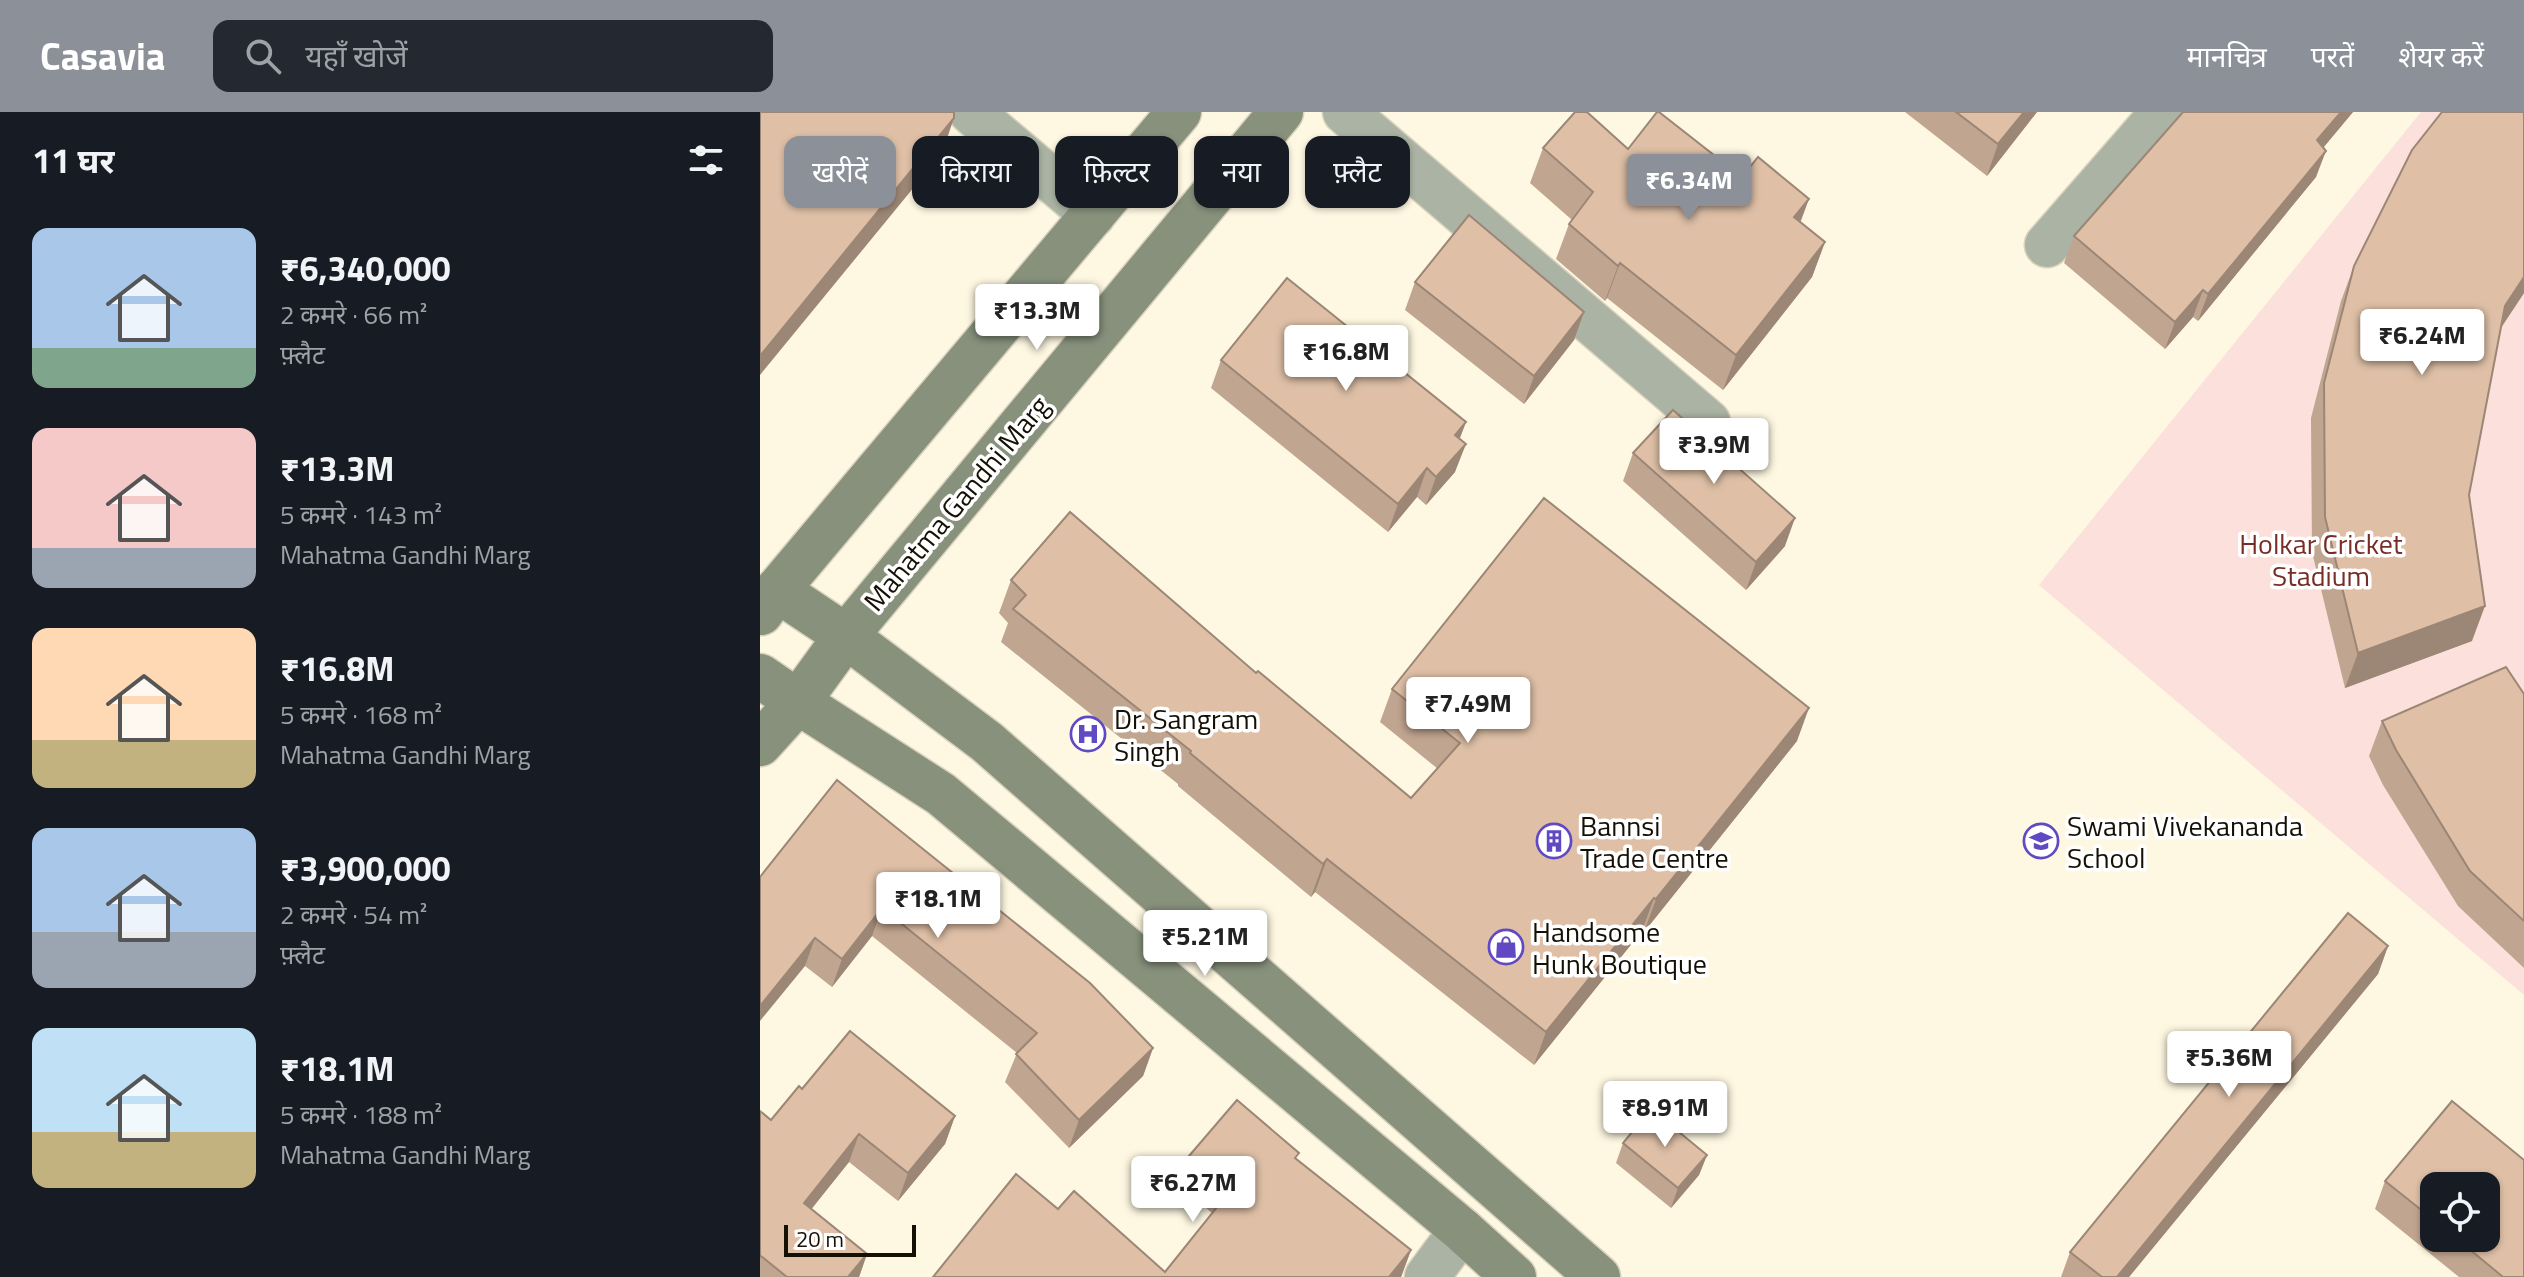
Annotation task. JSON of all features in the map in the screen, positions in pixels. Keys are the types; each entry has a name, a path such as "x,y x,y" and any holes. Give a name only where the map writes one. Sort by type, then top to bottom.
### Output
{"main road":[{"path":"1179,112 768,603 846,636 987,742 1598,1277"},
{"name":"Mahatma Gandhi Marg","path":"798,702 846,636 1281,112"},
{"path":"760,676 941,794 1462,1230 1514,1277"},
{"path":"760,744 798,702"}],"street":[{"path":"971,112 1093,215"},
{"path":"1345,112 1708,422"},
{"path":"2047,245 2163,112"},
{"path":"1427,1277 1462,1230"}],"green space":[{"name":"Holkar Cricket Stadium","path":"2421,112 2524,112 2524,995 2039,585"}],"building":[{"path":"760,112 954,112 954,118 939,136 912,136 912,170 896,189 896,136 784,136 784,208 881,208 760,356"},
{"path":"1575,112 1587,112 1628,149 1659,112 1742,177 1758,157 1809,199 1794,217 1825,242 1736,355 1620,263 1618,266 1569,224 1593,192 1543,148"},
{"path":"1956,112 2024,112 1998,144"},
{"path":"2183,112 2341,112 2317,140 2326,151 2208,294 2203,290 2175,322 2074,236"},
{"path":"2442,112 2524,112 2524,277 2505,306 2469,495 2485,606 2358,653 2325,517 2324,383 2354,266 2412,150"},
{"path":"1469,215 1584,312 1534,376 1415,282"},
{"path":"1287,278 1466,422 1455,435 1466,444 1436,477 1427,468 1398,504 1221,360"},
{"path":"1673,410 1795,518 1756,562 1633,453"},
{"name":"Bannsi Trade Centre","path":"1544,498 1809,708 1546,1032 1327,859 1323,864 1191,751 1013,609 1026,595 1011,580 1070,512 1256,673 1258,671 1411,798 1460,743 1392,689"},
{"path":"2506,667 2524,694 2524,921 2470,871 2396,750 2382,721"},
{"path":"837,780 1090,983 1153,1048 1079,1120 1016,1054 1037,1033 882,908 842,959 815,938 760,1006 760,877"},
{"path":"2348,913 2388,946 2117,1277 2102,1277 2070,1252"},
{"path":"850,1031 955,1116 908,1173 859,1134 804,1203 867,1254 848,1277 787,1277 760,1257 760,1111 771,1120 799,1086 802,1089"},
{"path":"1237,1100 1299,1153 1295,1158 1411,1250 1389,1277 933,1277 1016,1174 1058,1209 1074,1191 1165,1272 1230,1191 1189,1156"},
{"path":"2452,1101 2524,1160 2524,1277 2503,1277 2473,1252 2500,1252 2500,1172 2420,1172 2420,1209 2385,1181"},
{"path":"1651,1109 1707,1155 1678,1188 1623,1143"}],"place":[{"name":"Dr. Sangram Singh","path":"1088,734"},
{"name":"Bannsi Trade Centre","path":"1554,841"},
{"name":"Swami Vivekananda School","path":"2041,841"},
{"name":"Handsome Hunk Boutique","path":"1506,947"}]}
